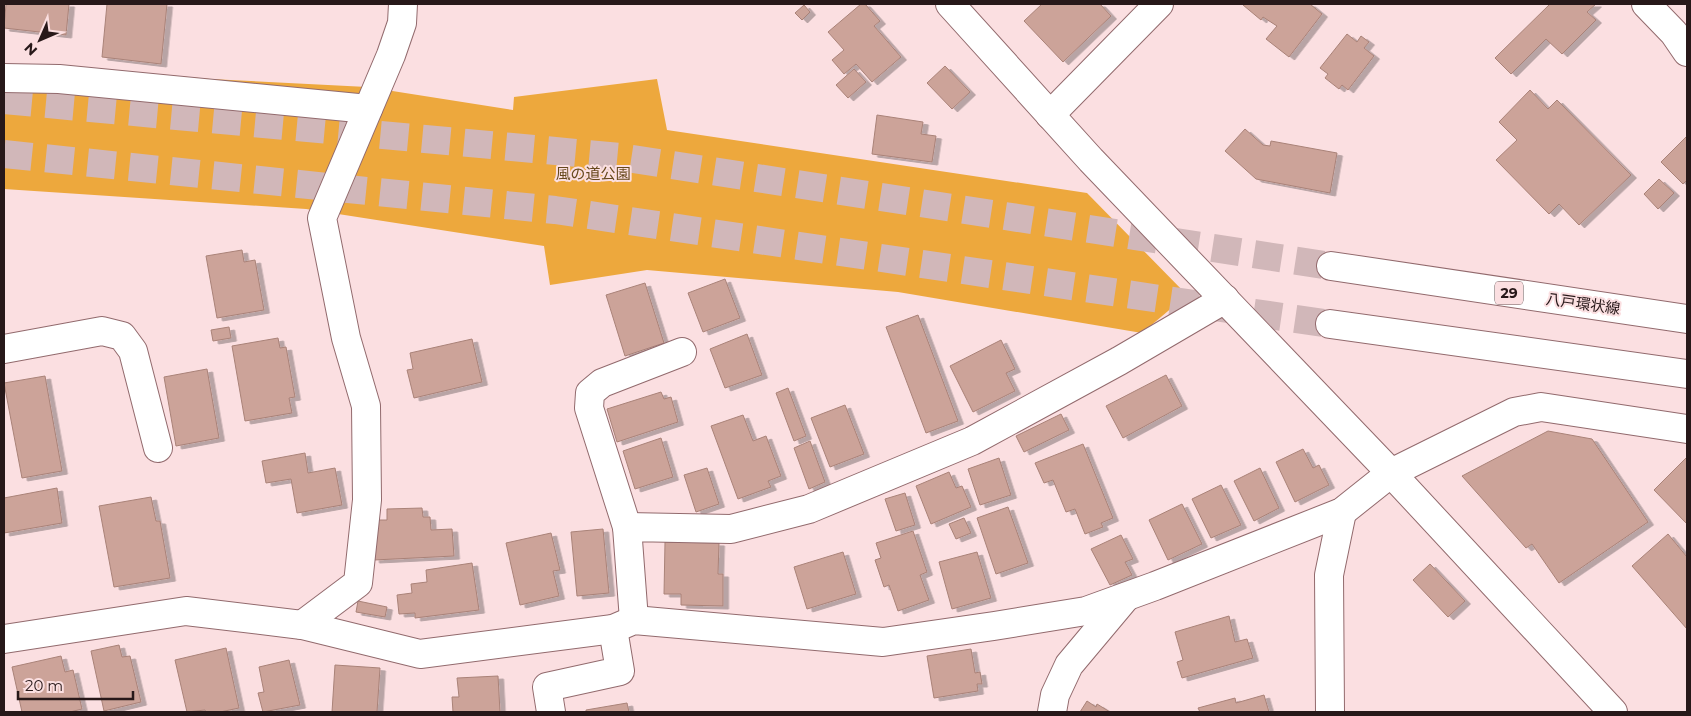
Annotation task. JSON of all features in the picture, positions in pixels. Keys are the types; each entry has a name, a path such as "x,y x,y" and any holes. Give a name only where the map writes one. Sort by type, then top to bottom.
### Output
{"street":[{"path":"302,626 358,583 367,500 366,406 346,338 322,218 391,55 402,23 403,4"},
{"path":"950,4 1091,160 1391,473 1613,712"},
{"path":"1050,115 1159,4"},
{"path":"1646,4 1674,33 1687,52"},
{"path":"4,78 59,79 368,109"},
{"name":"八戸環状線","path":"1330,266 1687,319"},
{"path":"627,527 731,529 809,509 972,441 1119,361 1224,299"},
{"path":"1330,324 1687,374"},
{"path":"4,349 102,331 122,336 133,351 158,448"},
{"path":"551,712 547,688 620,671 627,527 589,408 590,393 602,383 682,352"},
{"path":"4,638 186,611 302,626 420,654 623,625 883,642 1086,610 1127,596 1342,512 1391,473 1514,412 1541,407 1687,429"},
{"path":"1330,712 1329,575 1342,512"},
{"path":"1052,712 1056,696 1069,665 1127,596"}],"green space":[{"name":"風の道公園","path":"4,65 79,67 210,79 367,87 513,110 514,97 657,79 667,130 1087,193 1187,295 1142,333 898,292 647,270 550,285 544,246 306,209 4,189"}],"building":[{"path":"6,4 69,4 66,35 4,28"},
{"path":"107,4 167,4 161,64 102,57"},
{"path":"861,4 865,4 880,21 874,26 901,57 872,82 856,64 844,74 832,60 844,50 828,32"},
{"path":"1042,4 1100,4 1111,16 1063,62 1024,21"},
{"path":"1244,4 1310,4 1322,14 1289,57 1266,39 1277,26 1263,17 1261,20"},
{"path":"1550,4 1596,4 1587,12 1596,20 1562,54 1546,39 1511,74 1495,58"},
{"path":"804,5 810,12 802,20 795,13"},
{"path":"1347,34 1357,42 1361,36 1369,42 1364,48 1374,56 1348,90 1342,85 1339,89 1325,78 1328,74 1320,68"},
{"path":"945,66 970,92 952,109 927,83"},
{"path":"854,69 866,82 848,98 836,85"},
{"path":"1530,90 1548,109 1557,100 1631,175 1579,225 1559,204 1549,214 1496,160 1517,140 1499,122"},
{"path":"877,115 923,122 921,134 936,136 932,162 872,154"},
{"path":"1245,129 1263,145 1270,146 1271,141 1337,153 1330,193 1256,179 1225,151"},
{"path":"1687,136 1687,180 1683,184 1661,162"},
{"path":"1659,179 1674,193 1658,209 1644,194"},
{"path":"242,250 244,262 255,260 264,310 217,318 206,256"},
{"path":"725,279 740,318 703,332 688,293"},
{"path":"645,283 664,343 625,356 606,295"},
{"path":"918,315 958,421 926,433 886,327"},
{"path":"229,327 231,338 213,341 211,330"},
{"path":"747,334 762,375 725,388 710,349"},
{"path":"278,338 280,348 286,347 295,397 289,398 292,413 245,421 232,346"},
{"path":"472,339 482,382 414,398 407,370 413,369 410,353"},
{"path":"1001,340 1015,369 1006,373 1015,391 973,412 950,366"},
{"path":"207,369 219,438 176,446 164,377"},
{"path":"1166,375 1182,406 1123,438 1106,406"},
{"path":"45,376 62,471 22,478 4,383"},
{"path":"788,388 806,436 794,441 776,393"},
{"path":"661,392 664,399 671,397 678,422 617,442 607,409"},
{"path":"845,405 864,454 830,467 811,418"},
{"path":"1061,414 1069,430 1024,452 1016,436"},
{"path":"743,415 753,441 766,436 781,476 768,481 771,487 738,499 711,426"},
{"path":"1548,431 1592,439 1648,522 1559,583 1532,544 1526,548 1462,476"},
{"path":"661,438 673,477 635,489 623,451"},
{"path":"810,441 825,482 809,489 794,448"},
{"path":"1083,444 1113,518 1101,523 1103,527 1085,534 1075,509 1066,512 1053,480 1044,483 1035,463"},
{"path":"1303,449 1313,468 1319,465 1329,485 1295,502 1276,462"},
{"path":"305,453 308,473 335,468 342,505 297,513 291,479 266,483 262,461"},
{"path":"1687,457 1687,524 1654,490"},
{"path":"999,458 1011,495 980,505 968,469"},
{"path":"707,468 719,504 696,512 684,475"},
{"path":"1260,468 1279,508 1254,521 1234,481"},
{"path":"949,472 956,488 962,486 971,507 931,524 916,486"},
{"path":"1221,485 1241,525 1211,538 1192,499"},
{"path":"57,488 62,523 4,533 4,498"},
{"path":"905,493 915,525 896,531 885,499"},
{"path":"151,497 156,521 160,521 170,578 114,587 99,506"},
{"path":"1182,504 1202,544 1168,560 1149,520"},
{"path":"1008,507 1028,563 996,574 977,518"},
{"path":"422,508 423,517 430,517 431,530 452,529 454,556 374,560 372,520 387,520 387,509"},
{"path":"964,518 971,533 956,539 949,524"},
{"path":"603,529 609,593 577,596 571,532"},
{"path":"913,531 927,572 920,575 929,600 898,611 889,585 884,587 875,560 881,558 876,543"},
{"path":"551,533 560,570 553,571 559,596 520,605 506,543"},
{"path":"1668,534 1687,557 1687,629 1632,566"},
{"path":"1121,535 1133,559 1125,562 1132,575 1110,585 1091,549"},
{"path":"665,542 719,543 718,574 723,574 723,606 681,605 681,594 664,594"},
{"path":"843,552 856,594 807,609 794,567"},
{"path":"977,552 991,598 952,609 939,562"},
{"path":"472,563 479,610 415,618 415,613 399,614 397,595 412,593 411,584 427,582 426,570"},
{"path":"1430,564 1465,601 1448,617 1413,580"},
{"path":"358,601 387,607 385,617 356,612"},
{"path":"1229,616 1235,642 1247,639 1253,658 1182,678 1177,662 1183,660 1175,632"},
{"path":"119,645 122,657 130,656 141,702 104,711 91,651"},
{"path":"226,648 239,708 220,712 206,712 205,710 187,712 175,660"},
{"path":"971,649 975,673 980,672 982,684 977,684 978,691 934,698 927,656"},
{"path":"61,656 65,672 73,670 82,709 70,712 22,712 12,667"},
{"path":"289,660 300,705 263,712 258,693 264,692 259,667"},
{"path":"335,665 380,668 377,712 332,712"},
{"path":"498,676 500,712 453,712 452,697 459,697 457,678"},
{"path":"1264,695 1269,712 1200,712 1198,708 1235,698 1236,703"},
{"path":"1087,701 1096,707 1097,704 1110,712 1080,712"},
{"path":"627,703 629,712 586,712 586,710"}],"tunnel":[{"path":"4,100 620,157 1331,266"},
{"path":"4,154 555,210 1330,324"}]}
